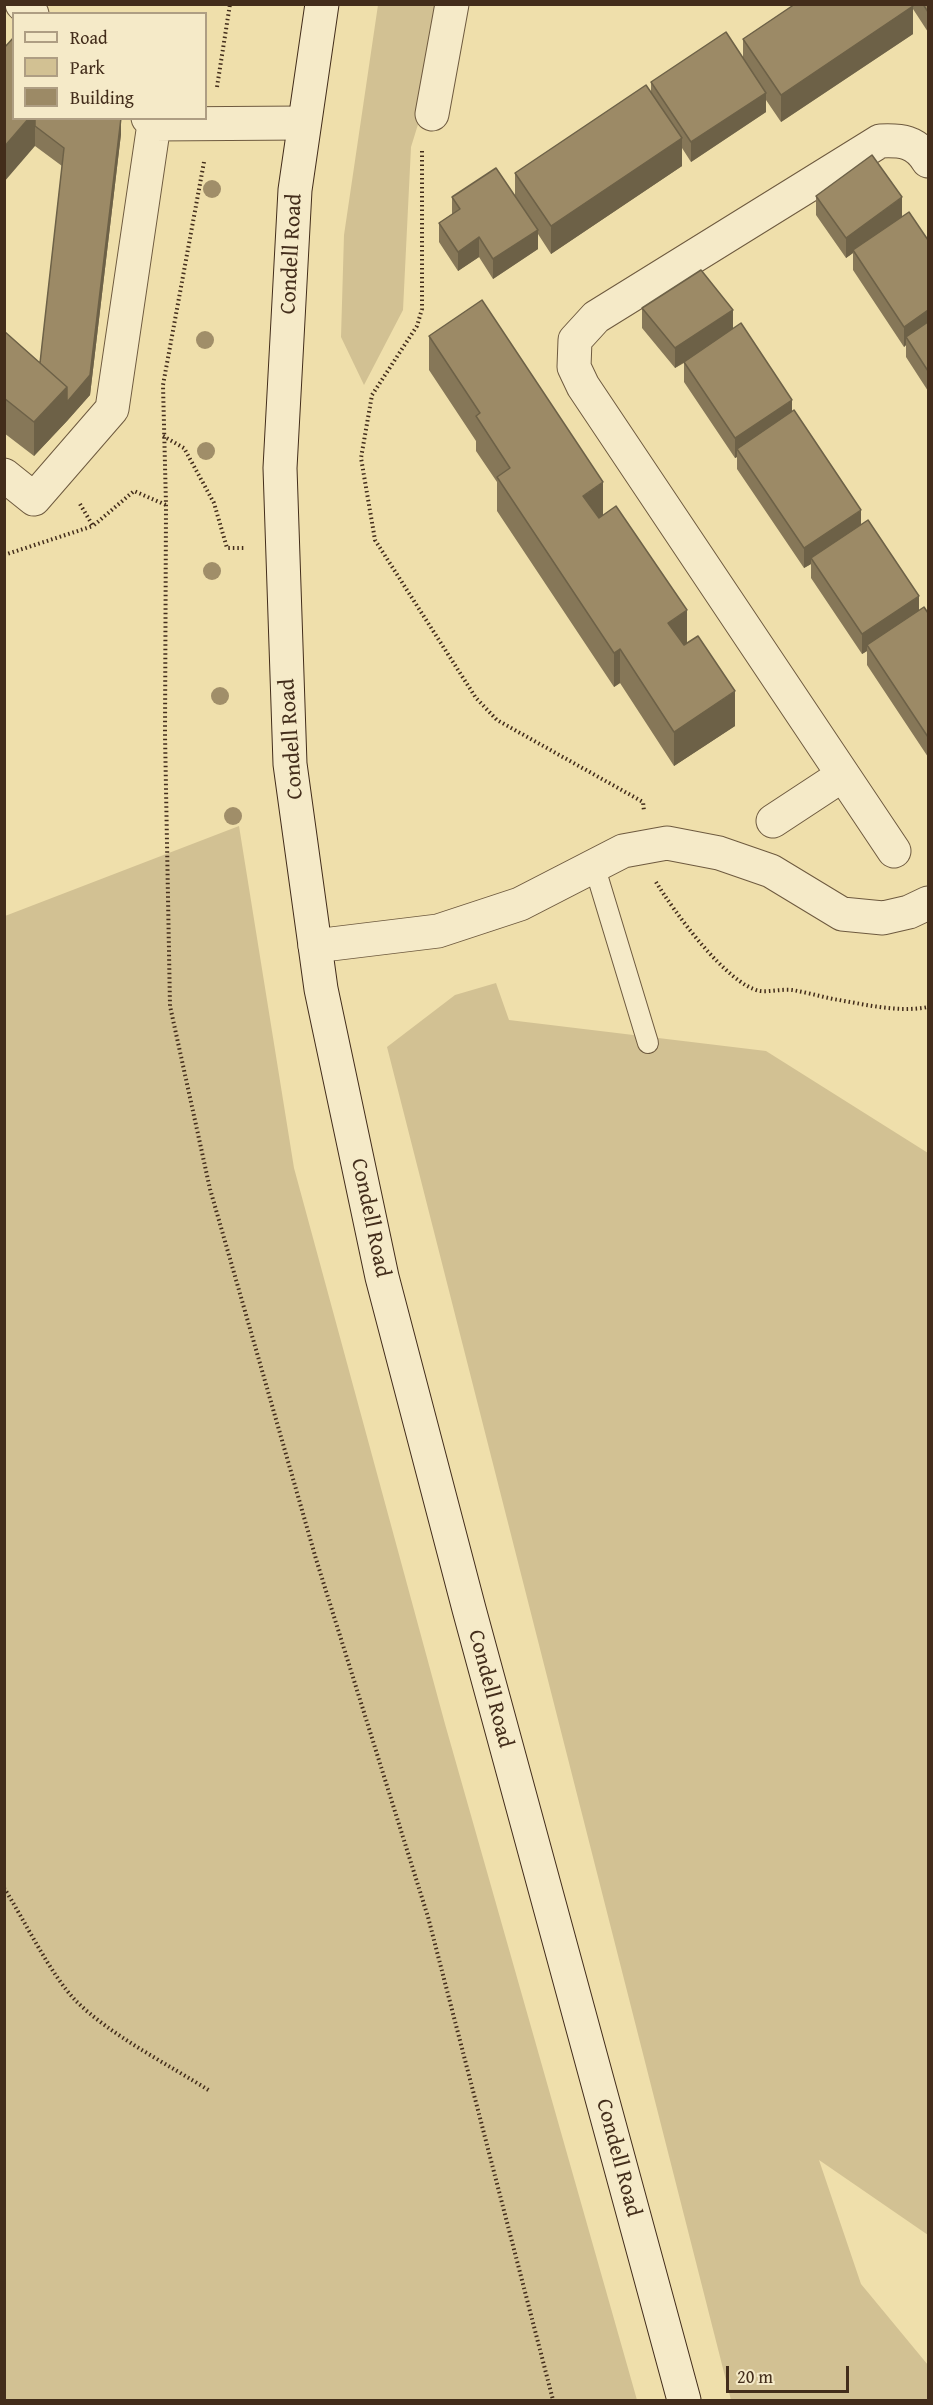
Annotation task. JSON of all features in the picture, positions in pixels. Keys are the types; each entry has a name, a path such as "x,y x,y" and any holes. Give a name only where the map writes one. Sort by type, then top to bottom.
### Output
{"street":[{"path":"4,15 13,4"},
{"name":"Condell Road","path":"322,4 295,190 280,468 290,764 321,989 382,1277 468,1609 684,2400"},
{"path":"432,114 452,4"},
{"path":"4,475 34,500 112,409 151,121 210,124 304,123"},
{"path":"894,851 583,386 574,367 575,340 596,317 880,141 903,140 923,152 928,161"},
{"path":"773,821 843,775"},
{"path":"315,946 438,931 520,904 623,851 667,843 719,853 771,871 842,914 883,918 909,912 928,903"}],"lane":[{"path":"594,865 648,1043"}],"path":[{"path":"230,4 163,385 166,505 165,734 170,1006 210,1189 316,1559 428,1917 553,2400"},
{"path":"432,114 422,128 422,309 417,326 372,394 361,458 375,540 476,698 497,720 643,802 651,874 670,904 710,956 758,991 792,990 877,1007 918,1009 928,1007"},
{"path":"163,436 184,448 214,503 227,548"},
{"path":"60,471 93,526"},
{"path":"4,555 93,526 134,491 166,505"},
{"path":"4,1888 63,1985 77,2001 106,2025 210,2091"}],"green space":[{"path":"378,5 455,5 411,147 403,310 364,385 341,337 344,235"},
{"path":"239,826 294,1168 445,1724 637,2400 5,2400 5,916"},
{"path":"496,983 509,1020 766,1051 928,1153 928,2235 819,2160 861,2284 928,2365 928,2400 731,2400 387,1047 455,995"}],"building":[{"path":"795,4 912,4 913,6 781,95 743,39"},
{"path":"726,32 766,93 691,142 651,82"},
{"path":"12,39 12,120 27,120 4,147 4,48"},
{"path":"646,85 682,138 551,226 515,173"},
{"path":"35,120 121,120 90,375 67,402 67,387 40,363 64,148 35,126"},
{"path":"872,155 902,197 846,238 816,196"},
{"path":"496,168 538,230 493,259 479,237 458,252 439,223 460,209 452,197"},
{"path":"909,212 928,240 928,310 904,327 853,250"},
{"path":"701,270 733,310 675,348 642,308"},
{"path":"482,300 603,482 583,496 599,518 616,506 687,610 668,623 684,645 698,636 735,691 674,732 620,649 614,653 497,477 510,468 476,416 480,413 429,336"},
{"path":"928,322 928,371 906,337"},
{"path":"741,323 792,400 735,438 684,362"},
{"path":"4,331 67,387 34,422 4,398"},
{"path":"794,410 861,510 804,548 737,449"},
{"path":"868,520 919,596 862,634 811,558"},
{"path":"924,607 928,613 928,737 867,645"}]}
